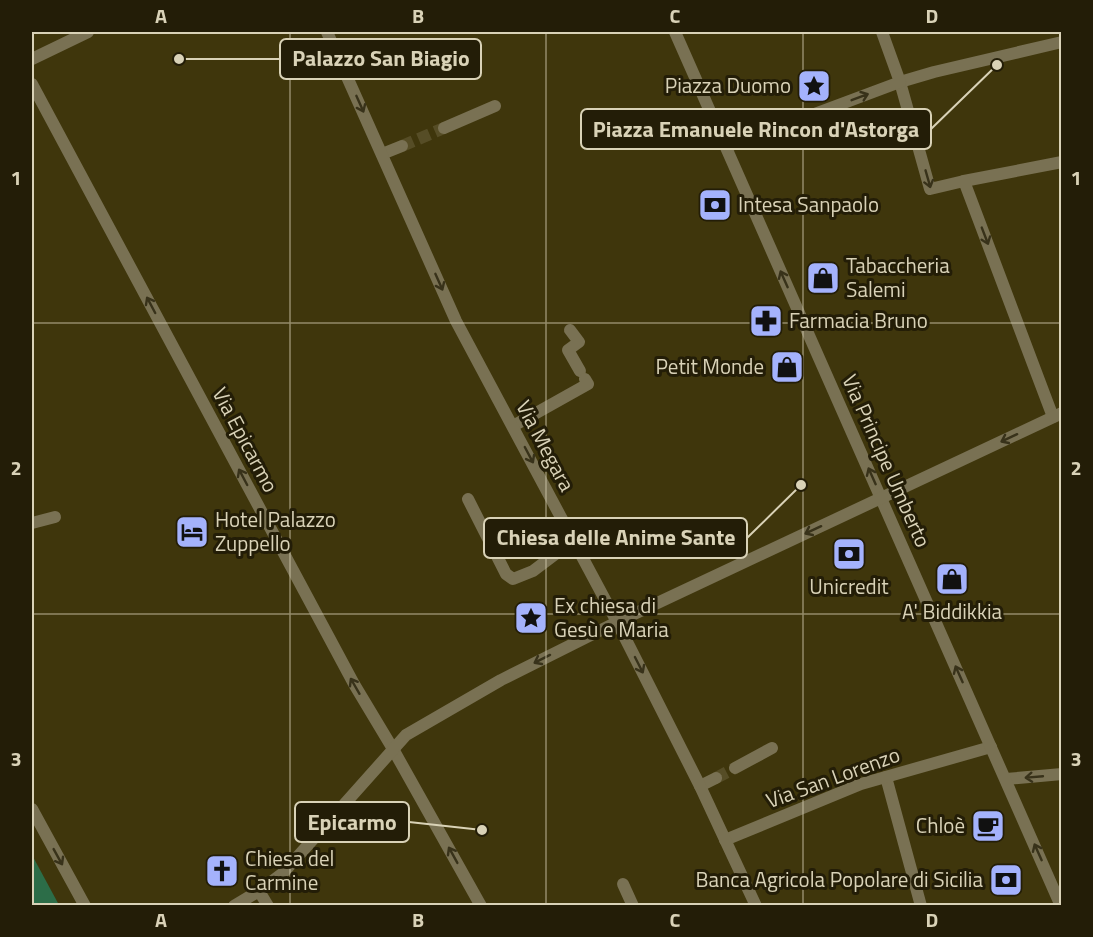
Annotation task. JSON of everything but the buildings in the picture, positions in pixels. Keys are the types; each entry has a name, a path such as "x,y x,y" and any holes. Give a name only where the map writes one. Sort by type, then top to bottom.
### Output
{"street":[{"path":"32,59 88,32"},
{"name":"Via Megara","path":"327,32 456,321 617,622 700,786 756,906"},
{"name":"Via Principe Umberto","path":"675,32 1061,906"},
{"path":"882,32 900,82 930,189 1062,162"},
{"path":"726,147 900,82 1062,42"},
{"name":"Via Epicarmo","path":"32,84 354,684 481,906"},
{"path":"444,128 495,106"},
{"path":"382,154 402,146"},
{"path":"234,906 283,873 406,735 501,680 617,622 1057,415 964,181"},
{"path":"513,426 588,384 568,350 579,342 570,330"},
{"path":"468,499 506,574 513,579 533,571 574,540"},
{"path":"32,523 55,517"},
{"name":"Via San Lorenzo","path":"725,840 861,784 991,747"},
{"path":"735,768 772,748"},
{"path":"1006,779 1062,774"},
{"path":"885,777 921,906"},
{"path":"700,786 716,778"},
{"path":"32,809 85,906"},
{"path":"623,884 633,906"},
{"path":"259,891 268,906"}],"green space":[{"path":"32,855 59,905 32,905"}],"tunnel":[{"path":"402,146 444,128"},
{"path":"716,778 735,768"}],"place":[{"name":"Palazzo San Biagio","path":"179,59"},
{"name":"Piazza Emanuele Rincon d'Astorga","path":"997,65"},
{"name":"Piazza Duomo","path":"814,86"},
{"name":"Intesa Sanpaolo","path":"715,205"},
{"name":"Tabaccheria Salemi","path":"823,278"},
{"name":"Farmacia Bruno","path":"766,321"},
{"name":"Petit Monde","path":"787,367"},
{"name":"Chiesa delle Anime Sante","path":"801,485"},
{"name":"Hotel Palazzo Zuppello","path":"192,532"},
{"name":"Unicredit","path":"849,554"},
{"name":"A' Biddikkia","path":"952,579"},
{"name":"Ex chiesa di Gesù e Maria","path":"531,618"},
{"name":"Chloè","path":"988,826"},
{"name":"Epicarmo","path":"482,830"},
{"name":"Chiesa del Carmine","path":"222,871"},
{"name":"Banca Agricola Popolare di Sicilia","path":"1006,880"}]}
